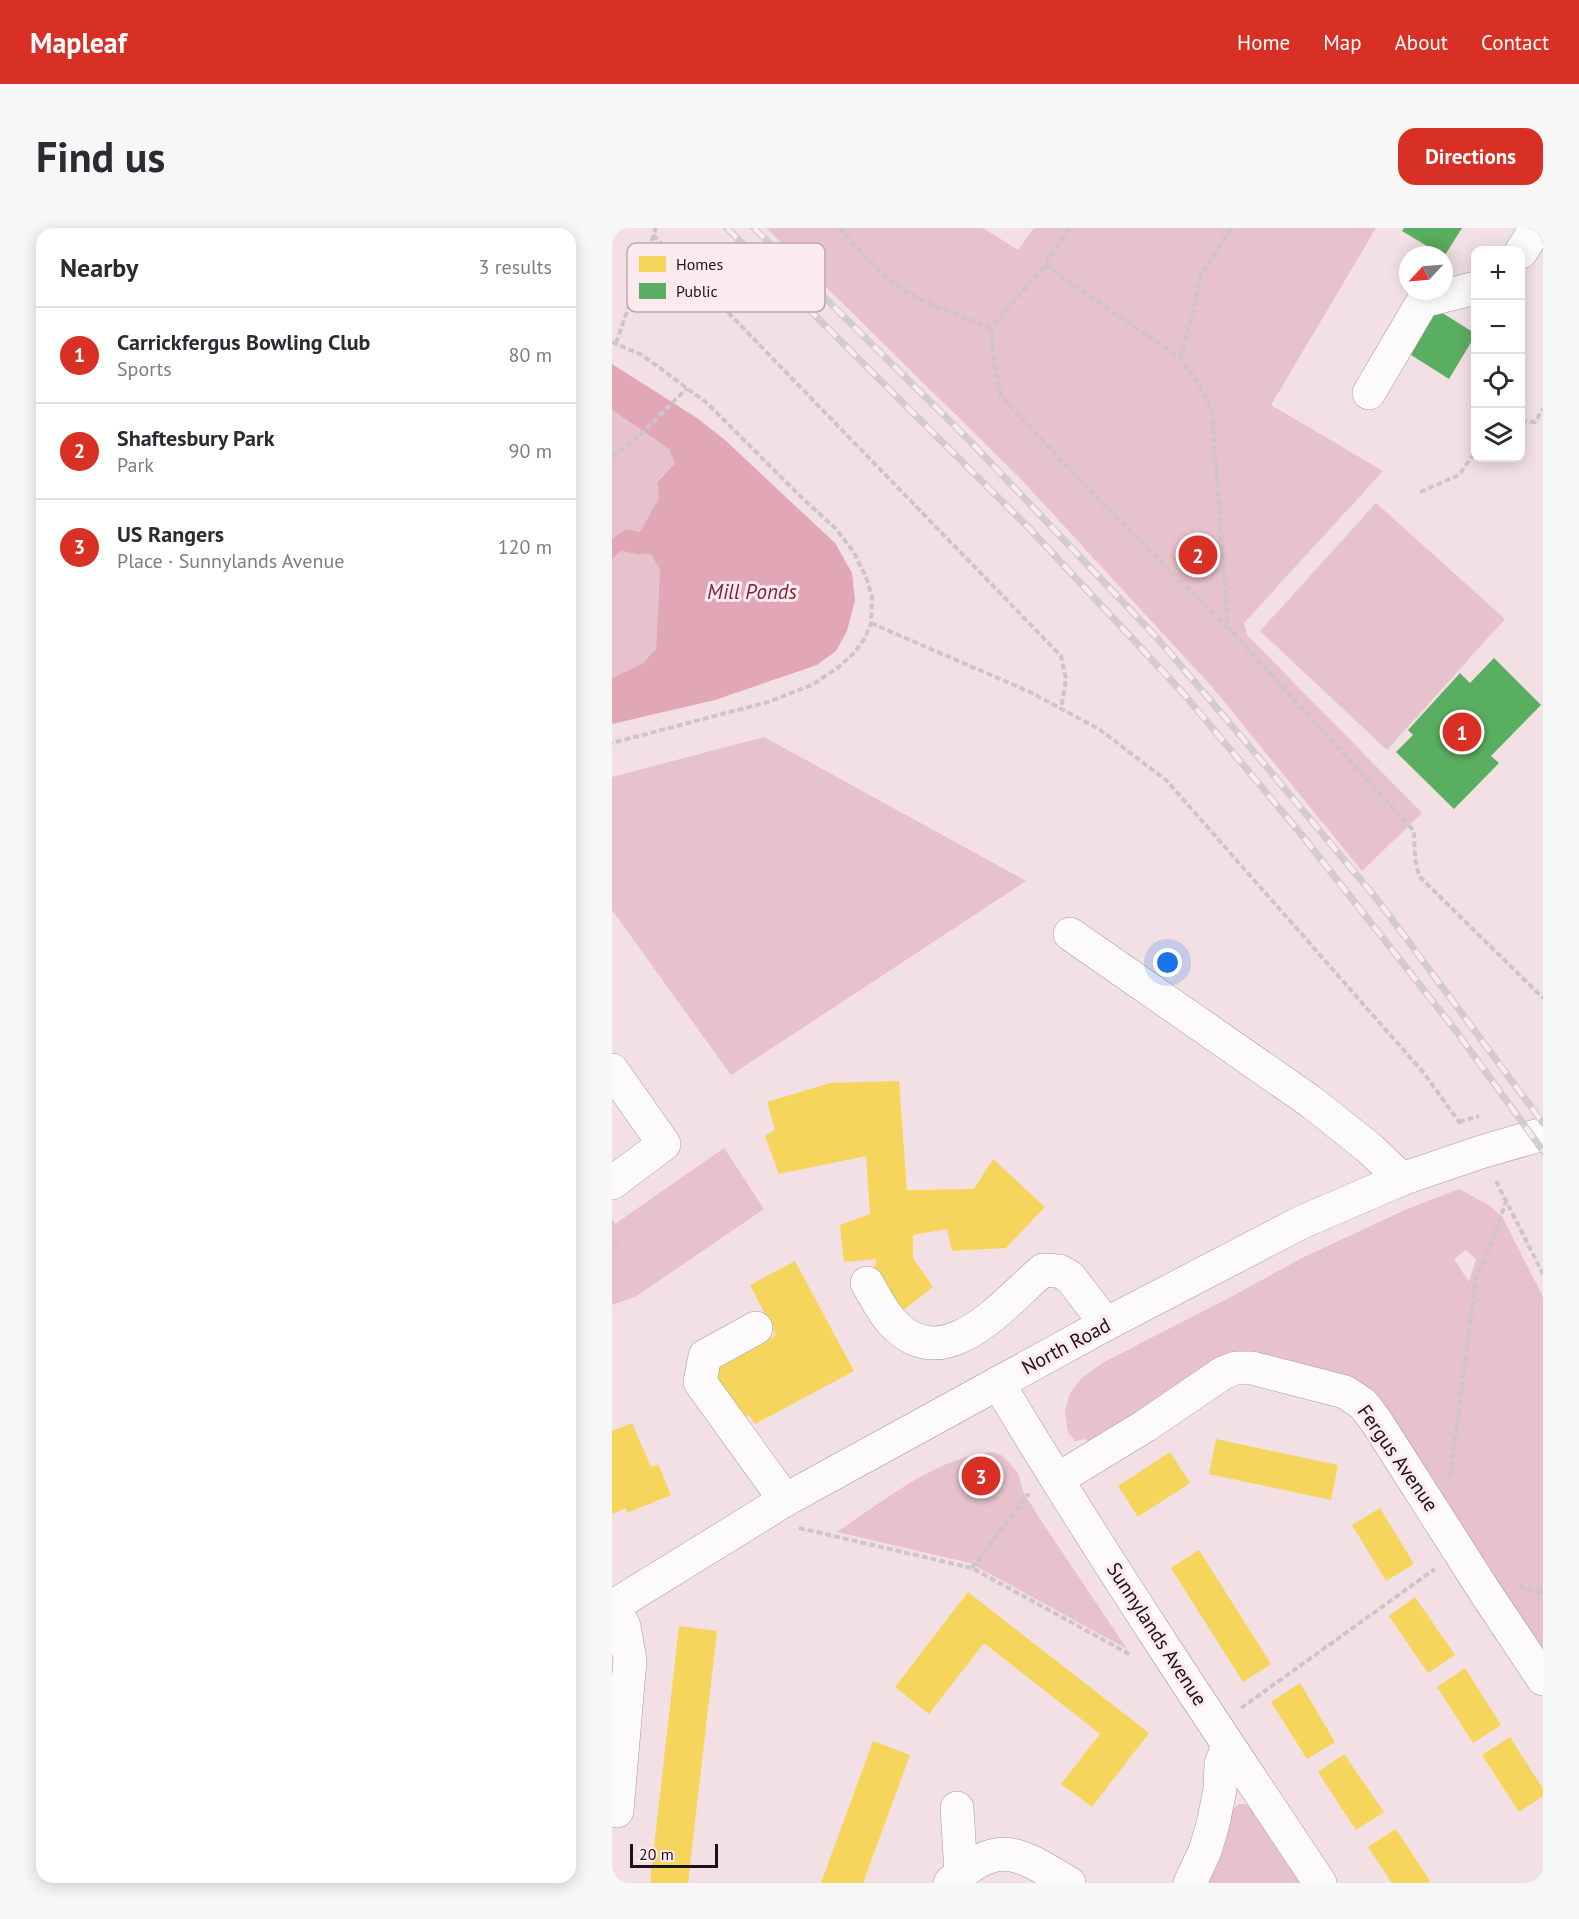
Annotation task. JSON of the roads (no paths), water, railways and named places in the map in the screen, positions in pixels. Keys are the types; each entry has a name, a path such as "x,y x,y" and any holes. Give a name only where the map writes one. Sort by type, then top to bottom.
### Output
{"street":[{"path":"1525,246 1536,228"},
{"path":"1369,393 1423,301 1471,289"},
{"path":"1070,934 1310,1101 1368,1147 1402,1179"},
{"path":"612,1070 664,1144 612,1183"},
{"name":"North Road","path":"613,1607 790,1514 998,1383 1302,1222 1402,1179 1543,1134"},
{"path":"867,1283 891,1322 909,1337 931,1343 954,1340 967,1334 998,1313 1043,1270 1059,1271 1070,1277 1106,1324"},
{"path":"756,1328 705,1356 700,1382 790,1514"},
{"name":"Fergus Avenue","path":"1058,1479 1145,1426 1223,1373 1236,1368 1252,1368 1345,1392 1363,1404 1376,1421 1543,1679"},
{"name":"Sunnylands Avenue","path":"998,1383 1222,1736 1320,1883"},
{"path":"613,1607 624,1626 630,1659 617,1810"},
{"path":"1190,1883 1208,1842 1220,1790 1222,1736"},
{"path":"956,1878 957,1808"},
{"path":"956,1878 977,1862 1004,1853 1019,1856 1069,1883"}],"water":[{"name":"Mill Ponds","path":"612,364 697,418 725,440 835,543 852,573 855,600 847,631 836,651 817,665 715,700 612,724 612,678 643,663 656,649 660,570 651,554 620,551 612,560 612,539 626,529 640,532 659,498 657,482 675,463 669,449 612,410"}],"railway":[{"path":"727,228 742,243"},
{"path":"754,228 769,243"},
{"path":"825,298 969,440 1158,639 1380,903 1543,1123"},
{"path":"812,312 1029,528 1183,693 1301,834 1456,1031 1543,1151"}],"place":[{"name":"Shaftesbury Park","path":"1198,555"},
{"name":"Carrickfergus Bowling Club","path":"1462,732"},
{"name":"US Rangers","path":"981,1476"}]}
